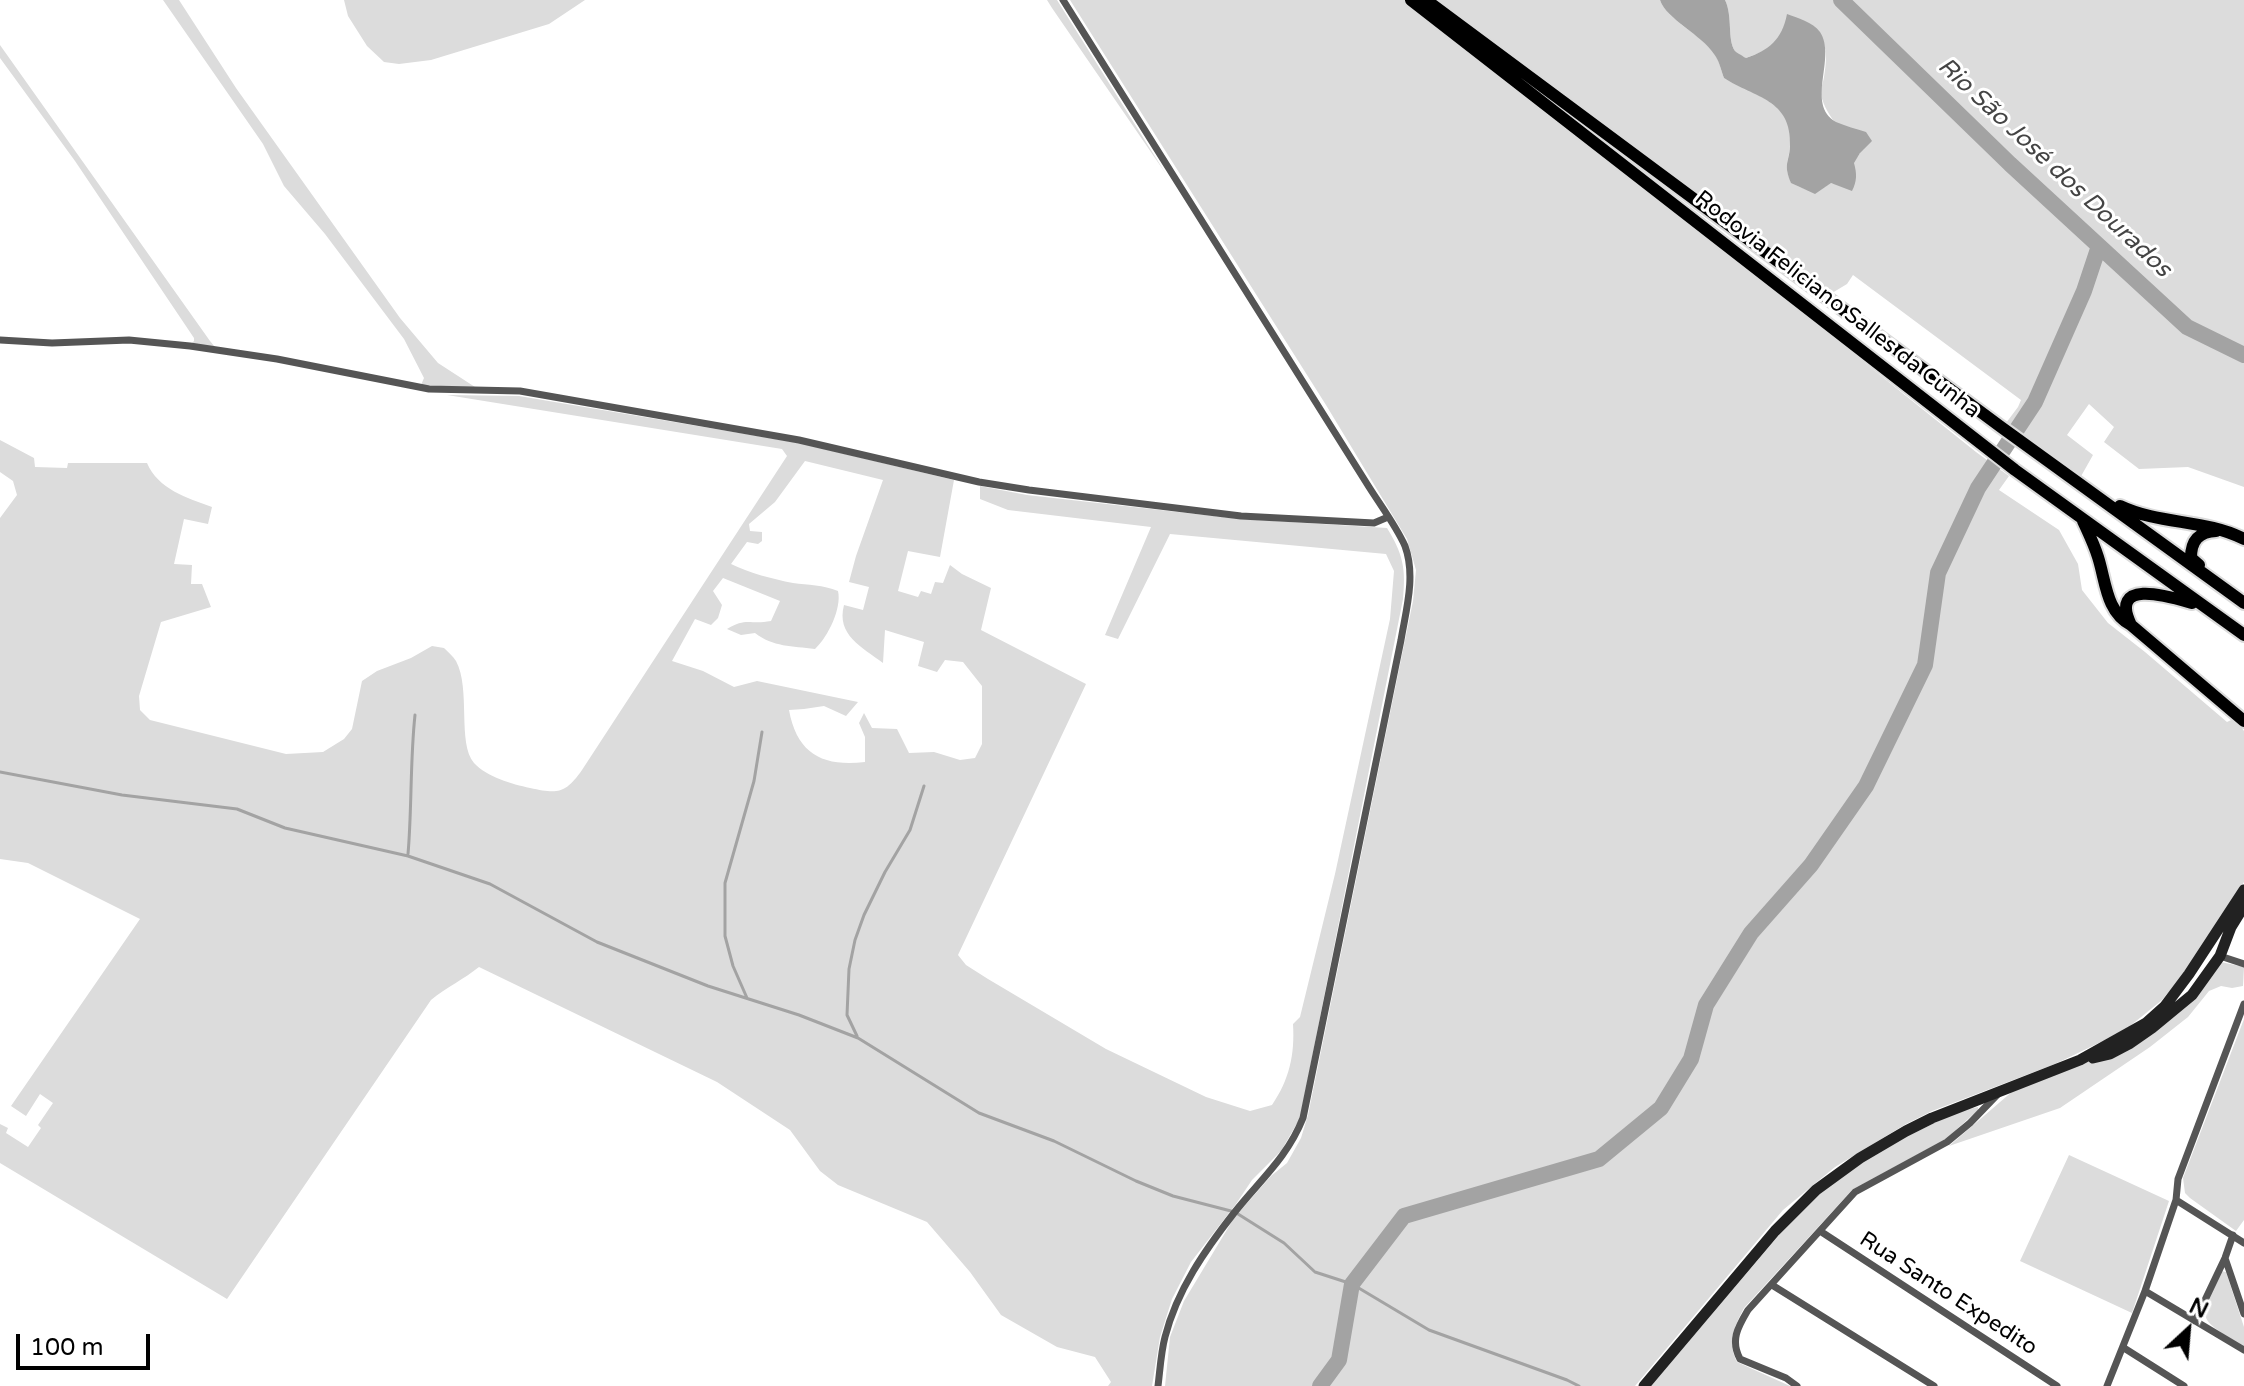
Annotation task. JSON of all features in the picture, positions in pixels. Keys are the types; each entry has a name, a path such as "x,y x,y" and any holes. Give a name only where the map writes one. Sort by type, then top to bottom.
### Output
{"main road":[{"name":"Rodovia Feliciano Salles da Cunha","path":"1411,0 2015,470 2244,635"},
{"name":"Rodovia Feliciano Salles da Cunha","path":"1426,0 2001,427 2244,603"},
{"path":"2079,483 2134,513 2220,528 2240,536"},
{"path":"2081,518 2098,557 2112,606 2120,620 2131,625 2242,720"},
{"path":"2225,590 2191,558 2192,547 2199,535 2209,531 2240,536"},
{"path":"2131,625 2126,615 2127,608 2133,597 2139,594 2156,593 2201,605"},
{"path":"1644,1386 1775,1231 1816,1190 1860,1158 1906,1131 2080,1060 2146,1023 2165,1006 2189,974 2244,890"},
{"path":"2080,1060 2110,1054 2173,1012 2201,985 2221,954 2231,927 2244,906"},
{"path":"2209,944 2216,945 2221,954"},
{"path":"2189,974 2193,982 2201,985"}],"street":[{"path":"1063,0 1388,517 1404,546 1410,572 1408,602 1303,1118 1286,1153 1197,1264 1177,1302 1164,1338 1158,1386"},
{"path":"0,340 52,343 129,340 160,343 277,359 429,389 520,391 799,440 979,482 1029,490 1241,516 1374,523 1388,517"},
{"path":"2221,954 2244,964"},
{"path":"2107,1386 2145,1291 2176,1200 2178,1179 2244,1004"},
{"path":"1797,1386 1786,1378 1740,1359 1734,1344 1737,1328 1748,1310 1855,1192 1947,1142 1999,1093"},
{"path":"2176,1200 2244,1243"},
{"name":"Rua Santo Expedito","path":"1820,1231 2057,1386"},
{"path":"2195,1321 2233,1235"},
{"path":"2225,1258 2244,1314"},
{"path":"1772,1285 1934,1386"},
{"path":"2145,1291 2244,1350"},
{"path":"2124,1348 2184,1386"}],"shaded area":[{"path":"163,0 179,0 236,88 400,318 438,363 475,387 421,385 424,378 404,339 325,234 284,186 263,144"},
{"path":"344,0 585,0 549,24 431,60 399,64 384,62 367,46 348,16"},
{"path":"1047,0 1057,0 1166,174 1052,8"},
{"path":"1070,0 1405,0 2009,476 1999,490 2059,530 2078,564 2082,590 2108,623 2227,722 2235,718 2244,731 2244,882 2186,971 2162,1000 2130,1026 2105,1040 2055,1064 1932,1111 1835,1167 1783,1210 1635,1386 1165,1386 1170,1337 1184,1301 1234,1218 1271,1176 1287,1163 1301,1138 1413,601 1416,570 1407,539 1326,405"},
{"path":"1438,0 1660,0 1670,14 1715,54 1724,78 1759,95 1783,113 1790,132 1787,167 1791,182 1810,190 1830,183 1838,184 1860,153 1824,103 1821,93 1826,58 1824,42 1815,30 1799,19 1786,27 1769,48 1745,58 1733,46 1725,0 2244,0 2244,487 2188,467 2139,469 2104,442 2114,427 2089,404 2067,435 2093,455 2080,478 2006,423 2021,400 1853,275 1847,284 1832,293"},
{"path":"1660,0 1725,0 1733,46 1746,58 1773,43 1782,31 1787,14 1817,29 1824,43 1822,92 1827,114 1836,122 1866,132 1872,141 1854,163 1856,177 1852,191 1831,183 1815,194 1791,183 1787,167 1789,130 1785,118 1769,102 1724,78 1717,59 1708,47 1669,14"},
{"path":"0,45 215,347 191,344 194,338 75,161 0,58"},
{"path":"447,395 519,396 799,443 954,480 940,557 908,551 898,591 918,597 921,591 931,594 935,582 943,583 950,565 991,588 981,630 1086,684 958,955 966,965 988,979 1106,1049 1206,1097 1250,1111 1272,1105 1290,1067 1293,1024 1300,1017 1335,874 1390,619 1394,571 1386,554 1170,534 1118,639 1105,635 1151,527 1008,510 980,499 980,486 1027,495 1240,519 1387,528 1397,546 1404,578 1403,599 1300,1118 1281,1151 1252,1180 1191,1262 1172,1299 1160,1337 1152,1386 1108,1386 1111,1382 1095,1357 1057,1347 1001,1315 970,1272 927,1222 838,1185 820,1171 790,1130 717,1082 479,967 431,1000 227,1299 0,1163 0,1124 8,1128 6,1133 28,1147 53,1103 40,1094 26,1116 11,1106 140,919 28,863 0,859 0,518 17,495 13,481 0,472 0,440 34,458 35,467 67,468 68,463 147,463 166,486 212,507 208,524 184,519 174,564 192,565 191,584 202,584 211,607 161,622 139,696 140,710 150,720 286,754 323,752 344,739 352,729 362,681 432,646 444,648 455,659 460,673 466,743 474,763 508,782 554,791 571,784 582,770 787,456 782,449","holes":["805,461 883,480 849,582 869,587 863,610 844,605 844,624 859,646 883,663 885,630 924,642 918,666 937,672 945,660 963,662 982,686 982,744 975,758 960,760 934,752 909,753 897,729 872,728 864,713 859,723 865,737 865,762 825,759 805,747 798,737 789,710 824,706 846,716 858,702 757,681 734,687 703,671 672,661 695,619 711,625 718,618 722,605 713,591 723,578 780,601 771,621 744,622 727,629 741,635 755,633 783,645 815,649 833,622 838,591 769,578 731,564 747,542 758,544 762,541 762,532 750,531 749,524 775,502"]},
{"path":"2221,962 2244,967 2243,986 2221,986 2209,991 2188,1017 2150,1047 2060,1108 1949,1146 2014,1090 2082,1062 2132,1046"},
{"path":"2244,1019 2244,1220 2236,1231 2185,1193 2183,1178"},
{"path":"1978,1107 1946,1139 1852,1190 1744,1308 1733,1335 1732,1348 1737,1362 1790,1386 1651,1386 1817,1194 1885,1147 1959,1111"},
{"path":"2069,1155 2169,1201 2132,1313 2020,1261"},
{"path":"2221,1271 2226,1272 2244,1327 2244,1347 2217,1329 2206,1317 2208,1300"}],"waterway":[{"name":"Rio São José dos Dourados","path":"1841,0 2010,164 2187,327 2244,355"},
{"path":"1320,1386 1339,1360 1352,1284 1404,1216 1599,1159 1661,1108 1691,1059 1706,1005 1751,933 1811,865 1866,786 1925,665 1938,573 1978,488 2035,402 2084,291 2099,246"},
{"path":"408,854 415,715"},
{"path":"747,998 733,966 725,936 725,883 754,781 762,732"},
{"path":"0,772 122,795 237,809 285,828 408,856 490,884 597,942 708,986 799,1015 858,1038 979,1113 1054,1141 1173,1196 1231,1211"},
{"path":"857,1036 847,1015 849,969 855,940 885,872 910,830 924,786"},
{"path":"1238,1214 1284,1243 1315,1272 1352,1284 1429,1330 1579,1386"}]}
